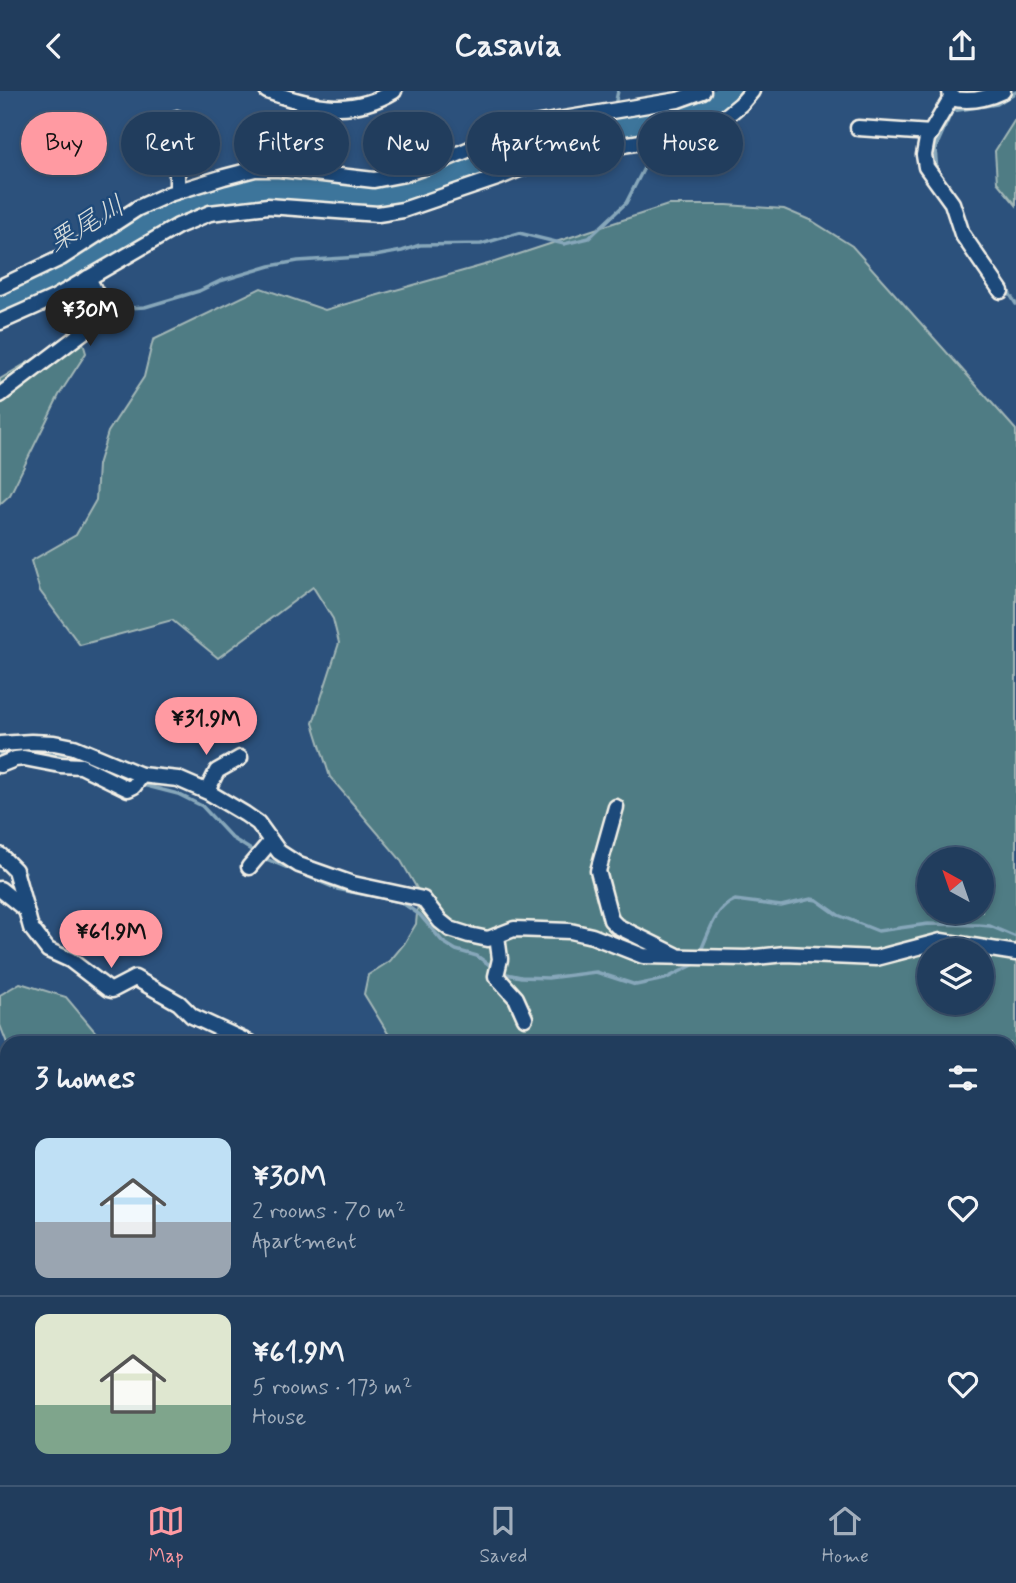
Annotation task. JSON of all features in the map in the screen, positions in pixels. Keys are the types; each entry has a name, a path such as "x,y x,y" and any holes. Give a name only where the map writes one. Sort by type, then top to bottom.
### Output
{"street":[{"path":"267,91 321,107 339,107 376,102 394,91"},
{"path":"0,287 61,258 138,208 177,191 255,169 374,180 405,174 439,162 527,125 678,100 703,91"},
{"path":"0,322 54,298 178,226 210,212 268,206 378,214 403,210 550,157 696,133 724,118 752,91"},
{"path":"1001,291 962,234 953,203 926,167 924,155 931,133 950,95 964,101 990,97 1003,91"},
{"path":"858,128 931,133"},
{"path":"177,175 177,191"},
{"path":"0,394 107,314 88,278"},
{"path":"0,744 31,742 74,747 142,775 178,779 207,791 258,823 279,852 299,865 353,884 423,899 450,929 488,939 514,929 570,931 592,936 643,956 746,958 785,954 876,958 941,941 1016,953"},
{"path":"0,765 24,758 80,766 128,789 134,786 142,775"},
{"path":"207,791 217,771 240,758"},
{"path":"616,807 598,871 611,920 617,926 677,956"},
{"path":"249,867 271,841"},
{"path":"0,855 15,870 32,927 48,950 70,960 108,989 113,990 135,978 179,1003 192,1016 235,1036"},
{"path":"0,889 26,910"},
{"path":"497,936 500,960 497,980 512,993 525,1018"}],"green space":[{"path":"1016,118 1016,205 997,182 995,151"},
{"path":"668,205 784,209 812,221 852,246 1016,430 1016,1036 389,1035 364,994 368,975 390,961 416,924 419,892 400,859 330,777 313,723 339,643 333,619 313,587 218,658 172,620 80,645 40,591 31,561 76,535 96,500 98,465 108,432 144,377 153,340 261,288 325,310 495,262"},
{"path":"81,336 86,353 59,395 10,495 0,504 0,379 62,342"},
{"path":"20,983 66,997 97,1036 4,1036 0,1025 0,995"}],"waterway":[{"path":"615,105 618,91"},
{"name":"栗尾川","path":"0,304 46,284 177,207 212,195 247,189 287,187 380,196 431,184 465,172 507,152 547,140 708,110 730,91"},
{"path":"960,93 983,91"},
{"path":"937,171 935,149 952,111 997,104 1016,92"},
{"path":"110,309 145,307 199,291 220,281 270,266 298,261 375,256 420,245 481,244 519,233 564,244 589,238 626,203 640,175"},
{"path":"1006,288 1016,304"},
{"path":"0,754 23,750 64,756 83,760 129,779"},
{"path":"143,785 178,794 202,806 232,838 256,853"},
{"path":"2,850 8,852 25,872"},
{"path":"264,858 337,889 401,902 420,915 443,942 456,950 477,956 494,968"},
{"path":"701,950 722,909 735,900 781,906 817,900 838,915 878,931 928,924 979,925 990,926 1016,937"},
{"path":"502,973 548,978 596,972 636,985 665,979 697,963"}]}
